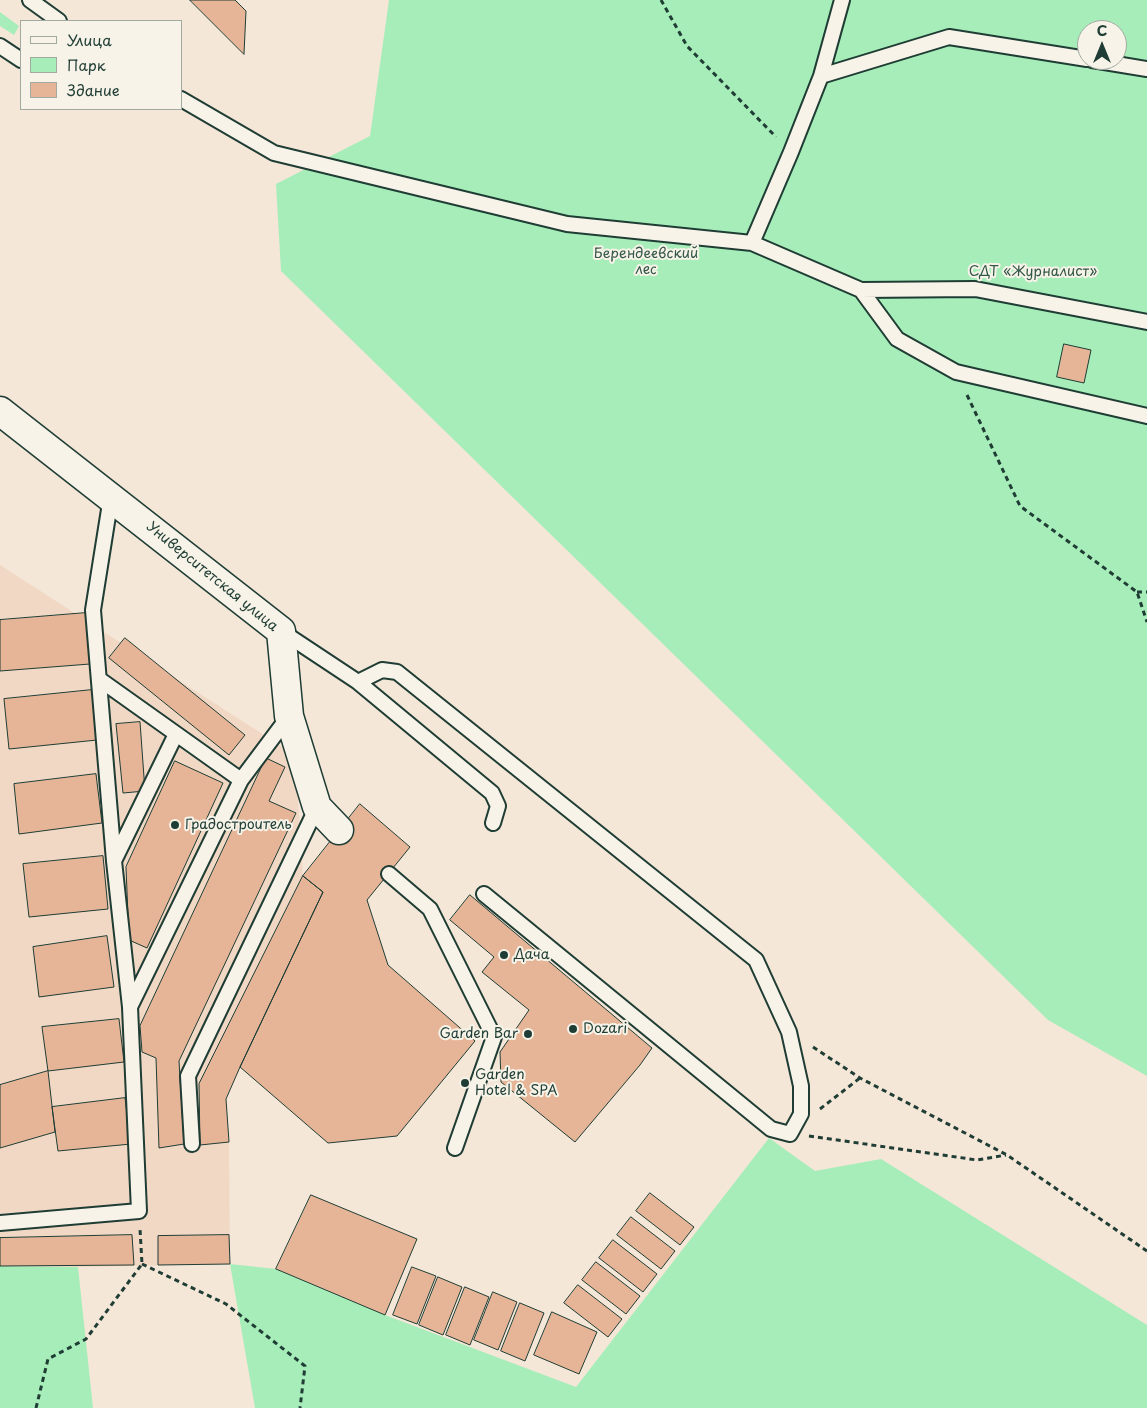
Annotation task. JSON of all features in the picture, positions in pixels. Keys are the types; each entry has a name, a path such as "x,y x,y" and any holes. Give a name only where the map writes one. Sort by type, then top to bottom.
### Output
{"street":[{"name":"Университетская улица","path":"0,412 281,631 289,716 317,807 339,830"}],"lane":[{"path":"30,0 58,20"},
{"path":"752,243 821,76 842,0"},
{"path":"821,76 949,37 1077,57"},
{"path":"0,46 20,59"},
{"path":"1127,66 1147,69"},
{"path":"182,100 274,153 567,224 752,243 861,290 975,289 1147,322"},
{"path":"861,290 897,340 956,372 1147,416"},
{"path":"0,1222 140,1211 130,1008 114,860 93,610 112,498"},
{"path":"281,631 358,682 492,793 498,806 493,823"},
{"path":"358,682 382,670 397,672 756,960 789,1032 801,1086 801,1114 790,1134 771,1129 484,894"},
{"path":"99,679 241,780"},
{"path":"130,1008 241,780 289,716"},
{"path":"114,860 176,734"},
{"path":"192,1144 188,1076 317,807"},
{"path":"389,874 430,908 494,1037 455,1148"}],"path":[{"path":"661,0 687,46 791,152"},
{"path":"956,372 1020,506 1137,592 1147,622"},
{"path":"1137,592 1147,592"},
{"path":"789,1032 860,1078 1007,1155 1147,1251"},
{"path":"790,1134 860,1078"},
{"path":"790,1134 977,1160 1007,1155"},
{"path":"36,1408 48,1359 86,1339 142,1264 140,1211"},
{"path":"142,1264 226,1304 304,1366 300,1408"}],"shaded area":[{"path":"0,565 295,755 303,876 323,892 226,1099 229,1142 230,1264 78,1267 0,1266"}],"green space":[{"name":"Берендеевский лес","path":"389,0 1147,0 1147,1076 1048,1020 281,271 276,184 370,136"},
{"path":"0,12 19,26 14,35 0,26"},
{"path":"769,1138 815,1171 881,1159 1147,1325 1147,1408 255,1408 230,1264 276,1269 385,1315 576,1387"},
{"path":"0,1266 78,1267 93,1408 0,1408"}],"building":[{"path":"190,0 235,0 246,11 244,54"},
{"path":"1064,344 1091,350 1084,383 1057,377"},
{"path":"86,613 90,664 0,671 0,620"},
{"path":"125,638 245,735 229,755 109,658"},
{"path":"92,690 97,740 9,749 4,699"},
{"path":"140,722 145,791 123,793 116,724"},
{"path":"266,758 285,767 269,801 296,813 179,1061 184,1144 159,1148 156,1058 142,1052 140,1026"},
{"name":"Градостроитель","path":"175,761 223,783 147,948 129,940 126,867"},
{"path":"96,774 102,823 19,834 14,784"},
{"path":"360,804 410,847 367,900 388,965 475,1041 397,1136 328,1143 240,1067 323,892 303,876"},
{"path":"103,856 108,909 29,917 23,864"},
{"path":"303,876 323,892 226,1099 229,1142 200,1145 199,1084"},
{"name":"Dozari","path":"470,895 652,1048 575,1142 501,1082 500,1052 529,1010 482,972 494,957 450,920"},
{"path":"107,936 114,987 39,997 33,947"},
{"path":"119,1019 124,1062 48,1071 42,1027"},
{"path":"48,1071 55,1132 0,1148 0,1085"},
{"path":"125,1098 131,1144 58,1151 52,1107"},
{"path":"650,1193 694,1227 680,1245 636,1211"},
{"path":"311,1195 417,1239 385,1315 276,1269"},
{"path":"631,1217 675,1251 661,1269 617,1235"},
{"path":"132,1235 134,1265 0,1266 0,1238"},
{"path":"229,1235 230,1264 158,1265 158,1236"},
{"path":"613,1240 657,1274 643,1292 599,1258"},
{"path":"596,1262 640,1296 626,1314 582,1280"},
{"path":"412,1267 436,1276 417,1324 393,1315"},
{"path":"438,1277 462,1287 443,1335 419,1325"},
{"path":"578,1285 622,1319 608,1337 564,1303"},
{"path":"465,1287 489,1297 470,1345 446,1335"},
{"path":"493,1292 517,1302 498,1350 474,1340"},
{"path":"520,1303 544,1313 525,1361 501,1351"},
{"path":"552,1312 597,1332 579,1374 534,1355"}],"place":[{"name":"Градостроитель","path":"175,825"},
{"name":"Дача","path":"504,955"},
{"name":"Dozari","path":"573,1029"},
{"name":"Garden Bar","path":"528,1034"},
{"name":"Garden Hotel & SPA","path":"465,1083"}],"park label":[{"name":"СДТ «Журналист»","path":"1033,272"}]}
